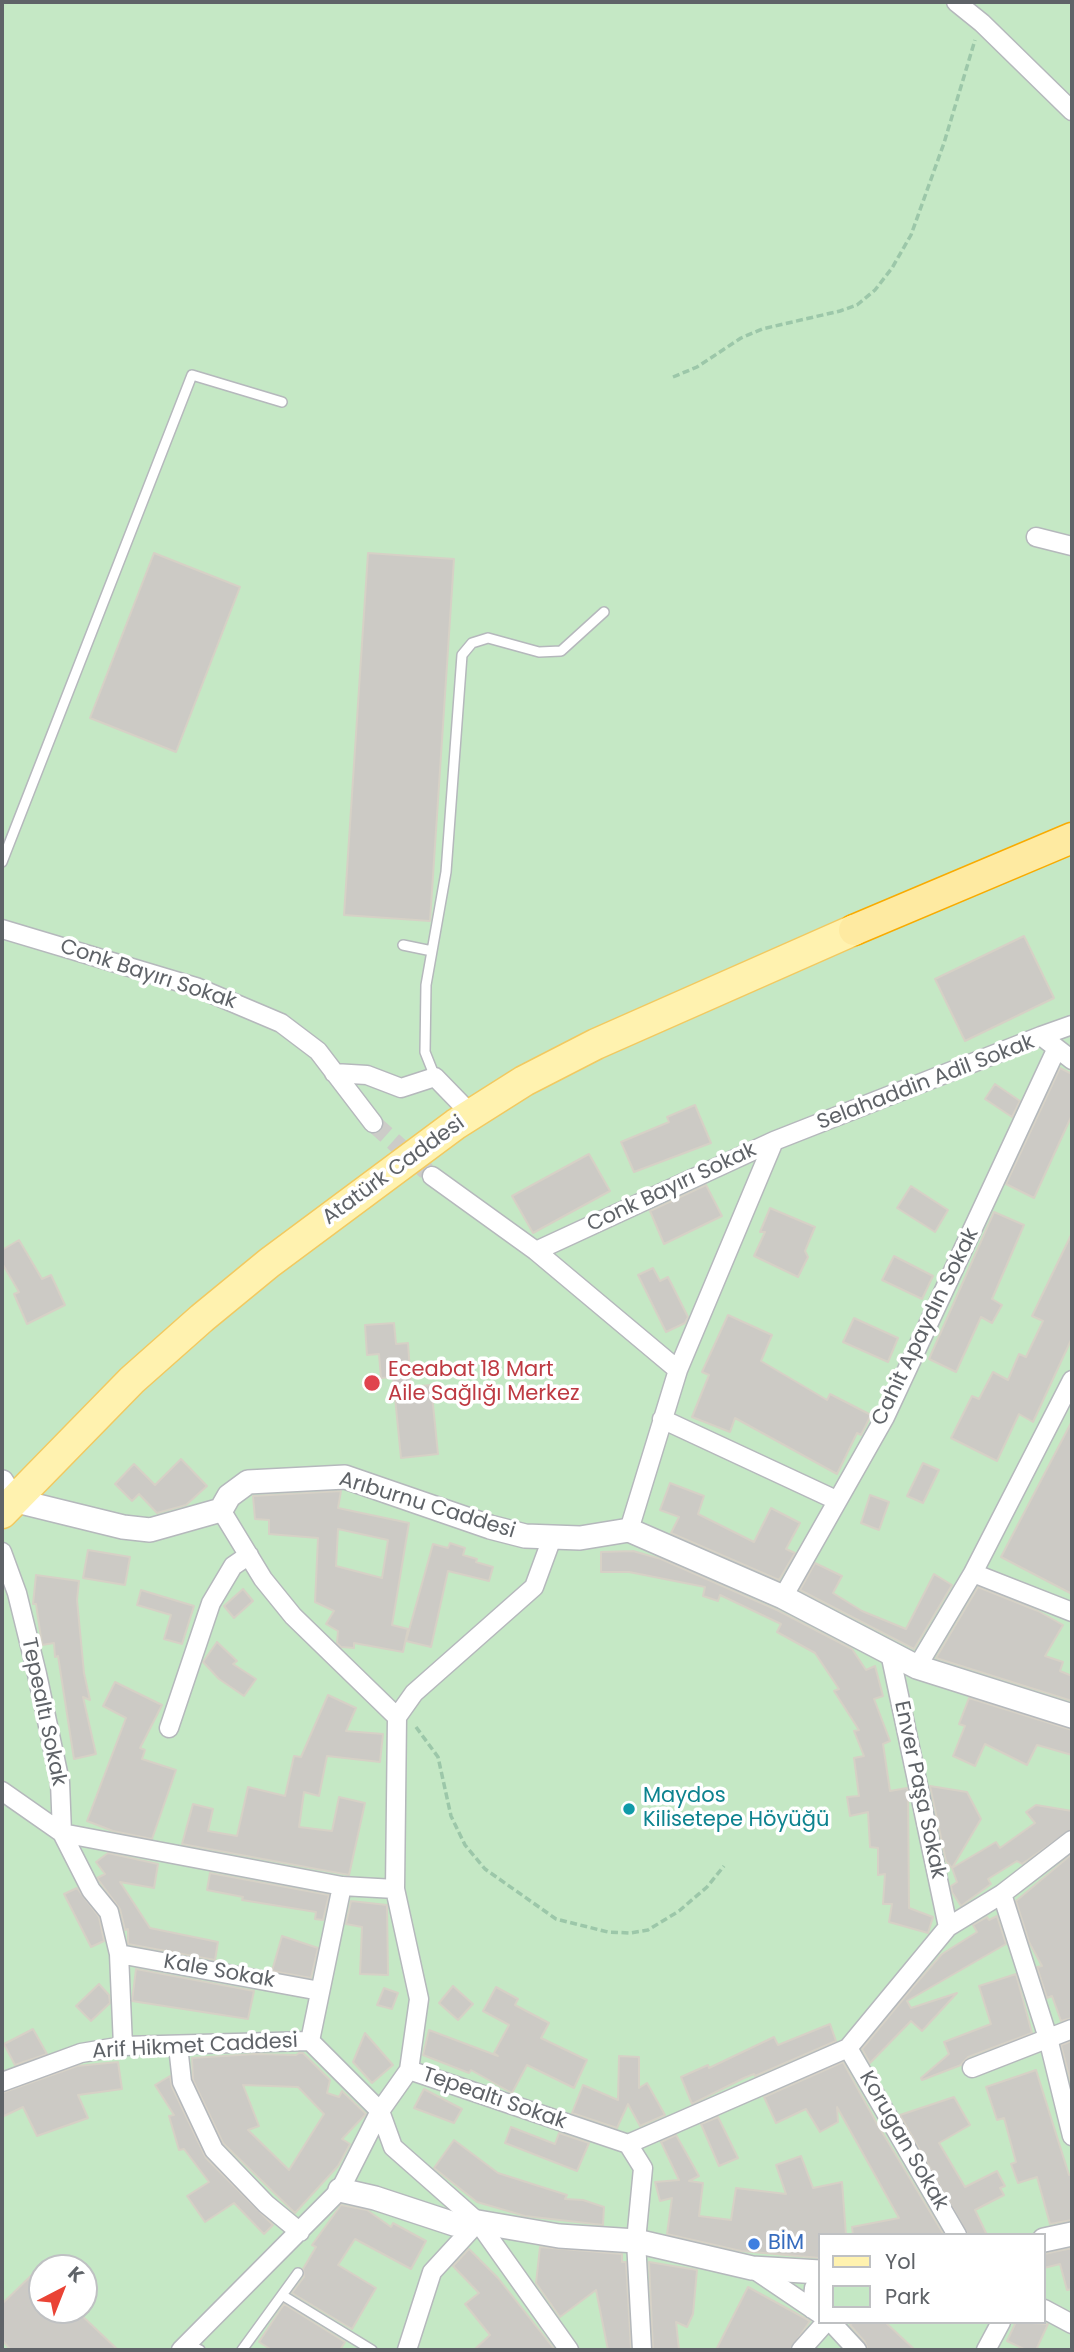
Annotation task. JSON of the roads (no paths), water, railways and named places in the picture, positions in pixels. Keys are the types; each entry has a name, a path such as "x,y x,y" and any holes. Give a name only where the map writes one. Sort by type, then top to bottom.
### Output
{"highway":[{"path":"854,930 1072,838"},
{"path":"854,930 1072,851"}],"main road":[{"name":"Atatürk Caddesi","path":"5,1498 202,1318 368,1187 471,1114 596,1044 854,930"}],"street":[{"path":"956,2 982,23 1072,111"},
{"path":"1036,537 1072,546"},
{"name":"Conk Bayırı Sokak","path":"2,929 197,987 281,1023 318,1051 373,1123"},
{"path":"1041,1036 1072,1025"},
{"name":"Selahaddin Adil Sokak","path":"774,1141 1041,1036 1064,1055"},
{"name":"Cahit Apaydın Sokak","path":"783,1597 885,1417 1064,1055"},
{"path":"334,1073 367,1075 401,1088 435,1077 471,1114"},
{"name":"Conk Bayırı Sokak","path":"536,1251 774,1141"},
{"name":"Conk Bayırı Sokak","path":"629,1530 678,1370 774,1141"},
{"path":"432,1176 536,1251 678,1370"},
{"path":"917,1667 973,1573 1072,1380"},
{"path":"662,1419 836,1500"},
{"name":"Arıburnu Caddesi","path":"221,1510 229,1496 248,1482 345,1477 490,1527 525,1536 580,1538 629,1530"},
{"path":"5,1498 123,1527 150,1530 221,1510 249,1555 293,1616 397,1717 414,1693 534,1587 552,1538"},
{"path":"629,1530 783,1597 917,1667 1072,1716"},
{"name":"Tepealtı Sokak","path":"2,1552 16,1593 37,1674 60,1782 62,1833"},
{"path":"169,1728 211,1603 233,1566 249,1555"},
{"path":"973,1573 1072,1612"},
{"name":"Enver Paşa Sokak","path":"890,1653 948,1927"},
{"name":"Tepealtı Sokak","path":"397,1717 395,1889 419,2000 409,2070 628,2144"},
{"path":"2,1791 62,1833 342,1886 395,1889"},
{"path":"62,1833 91,1890 109,1912 119,1954 123,2046"},
{"path":"642,2350 636,2241 643,2168 628,2144 848,2048 948,1927 1002,1894 1072,1840"},
{"path":"310,2041 342,1886"},
{"path":"1002,1894 1048,2038 1072,2136"},
{"name":"Kale Sokak","path":"119,1954 320,1991"},
{"path":"972,2068 1072,2029"},
{"name":"Arif Hikmet Caddesi","path":"5,2075 82,2053 123,2046 310,2041 380,2111 393,2147 478,2222 569,2350"},
{"path":"178,2046 181,2082 214,2150 266,2204 300,2232"},
{"name":"Korugan Sokak","path":"848,2048 956,2233"},
{"path":"189,2348 340,2190 380,2111 409,2070"},
{"path":"340,2190 375,2198 454,2224 478,2222 559,2236 636,2241 751,2268 818,2272"},
{"path":"407,2350 432,2272 478,2222"},
{"path":"1046,2240 1072,2234"},
{"path":"751,2268 816,2312"},
{"path":"816,2312 814,2288 818,2283"},
{"path":"1046,2310 1072,2324"},
{"path":"801,2350 824,2324"},
{"path":"833,2324 857,2350"},
{"path":"986,2350 1000,2324"}],"lane":[{"path":"2,862 192,376 282,401"},
{"path":"435,1077 425,1052 426,985 446,872 462,655 472,643 488,638 538,652 561,651 604,612"},
{"path":"403,945 432,951"},
{"path":"242,2350 298,2273"},
{"path":"282,2295 372,2350"}],"tunnel":[{"path":"373,1123 432,1176"}],"place":[{"name":"Eceabat 18 Mart Aile Sağlığı Merkez","path":"372,1383"},
{"name":"Maydos Kilisetepe Höyüğü","path":"629,1809"},
{"name":"BİM","path":"754,2244"}]}
